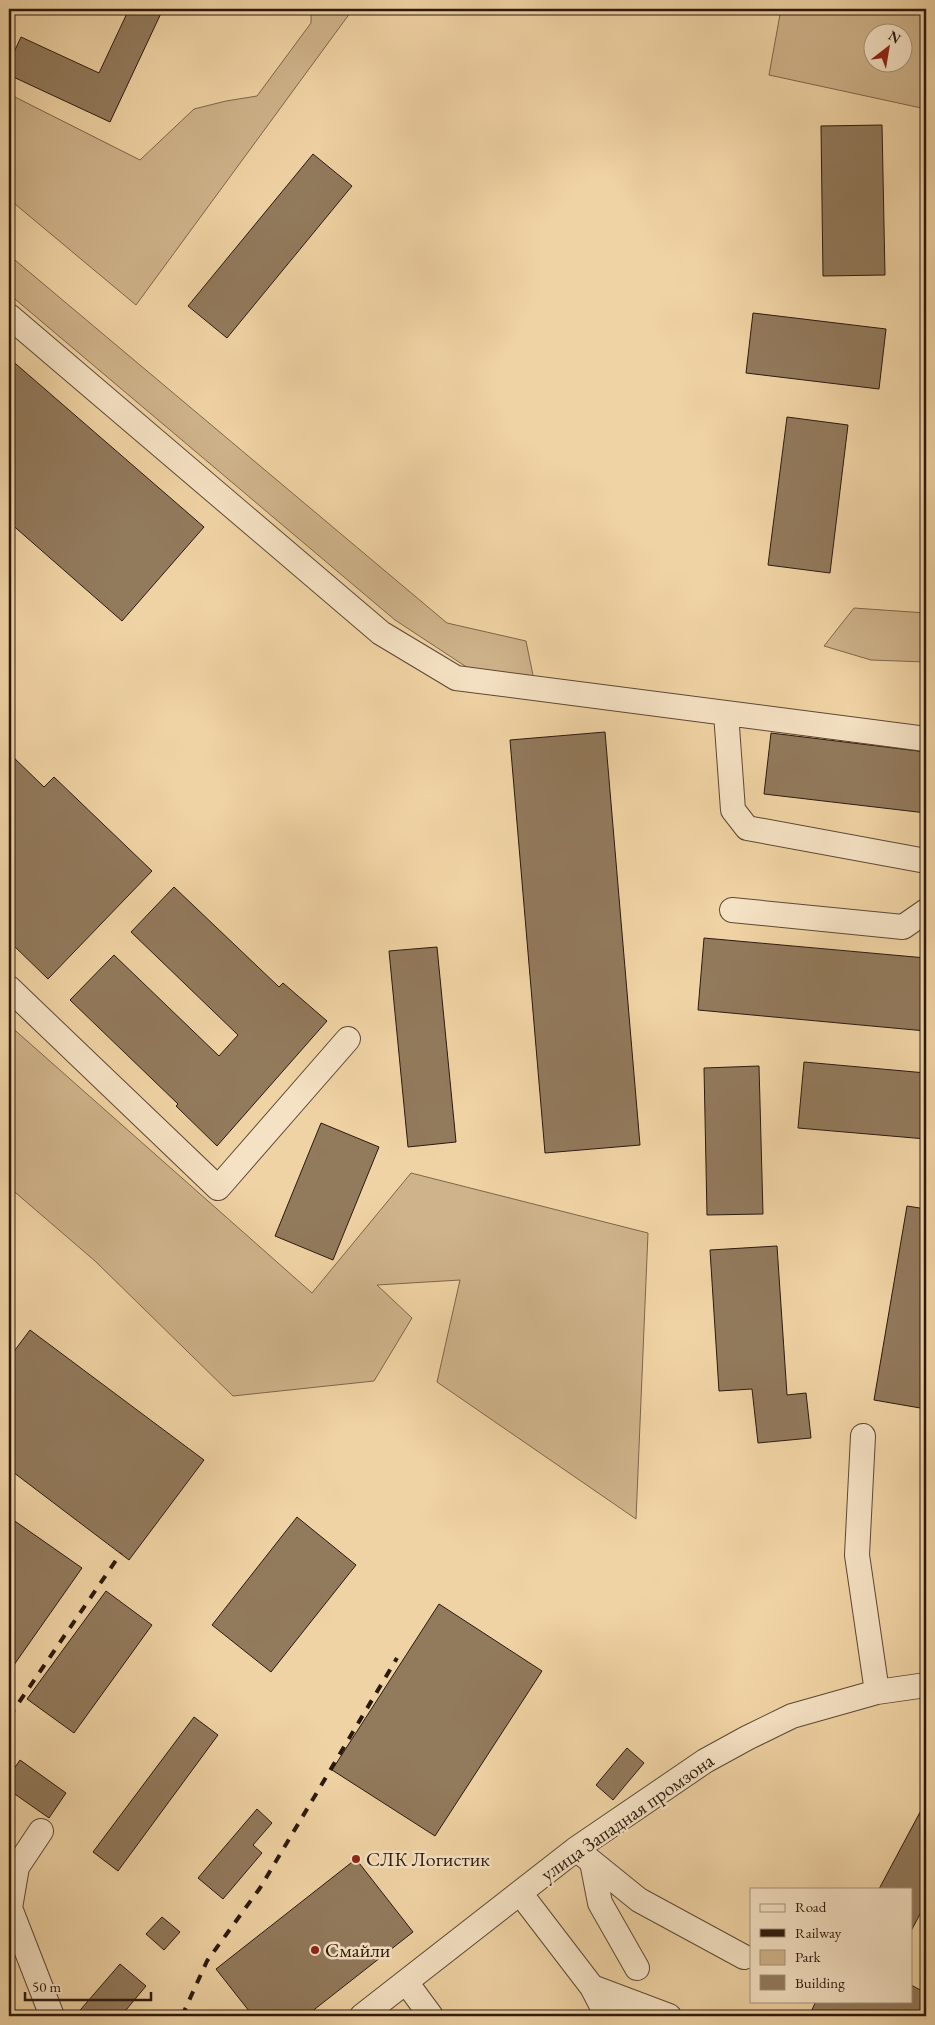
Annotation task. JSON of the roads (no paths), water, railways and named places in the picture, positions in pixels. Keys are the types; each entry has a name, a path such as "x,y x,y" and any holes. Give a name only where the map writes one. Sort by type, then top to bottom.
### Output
{"street":[{"path":"9,316 382,633 456,678 926,739"},
{"path":"726,713 733,810 747,828 926,861"},
{"path":"732,910 903,927 926,911"},
{"path":"9,988 218,1188 348,1039"},
{"path":"863,1436 857,1555 877,1692"},
{"name":"улица Западная промзона","path":"362,2016 520,1892 584,1856 705,1761 746,1738 792,1716 877,1692 926,1685"},
{"path":"41,1831 17,1867 10,1908 52,2016"},
{"path":"584,1856 639,1900 744,1957"},
{"path":"584,1856 600,1903 637,1968"},
{"path":"520,1892 592,1987 607,2016"},
{"path":"406,1982 431,2016"},
{"path":"592,1987 669,2016"}],"railway":[{"path":"9,1717 121,1553"},
{"path":"182,2016 207,1961 260,1888 397,1658"}],"place":[{"name":"СЛК Логистик","path":"356,1859"},
{"name":"Смайли","path":"315,1950"}]}
